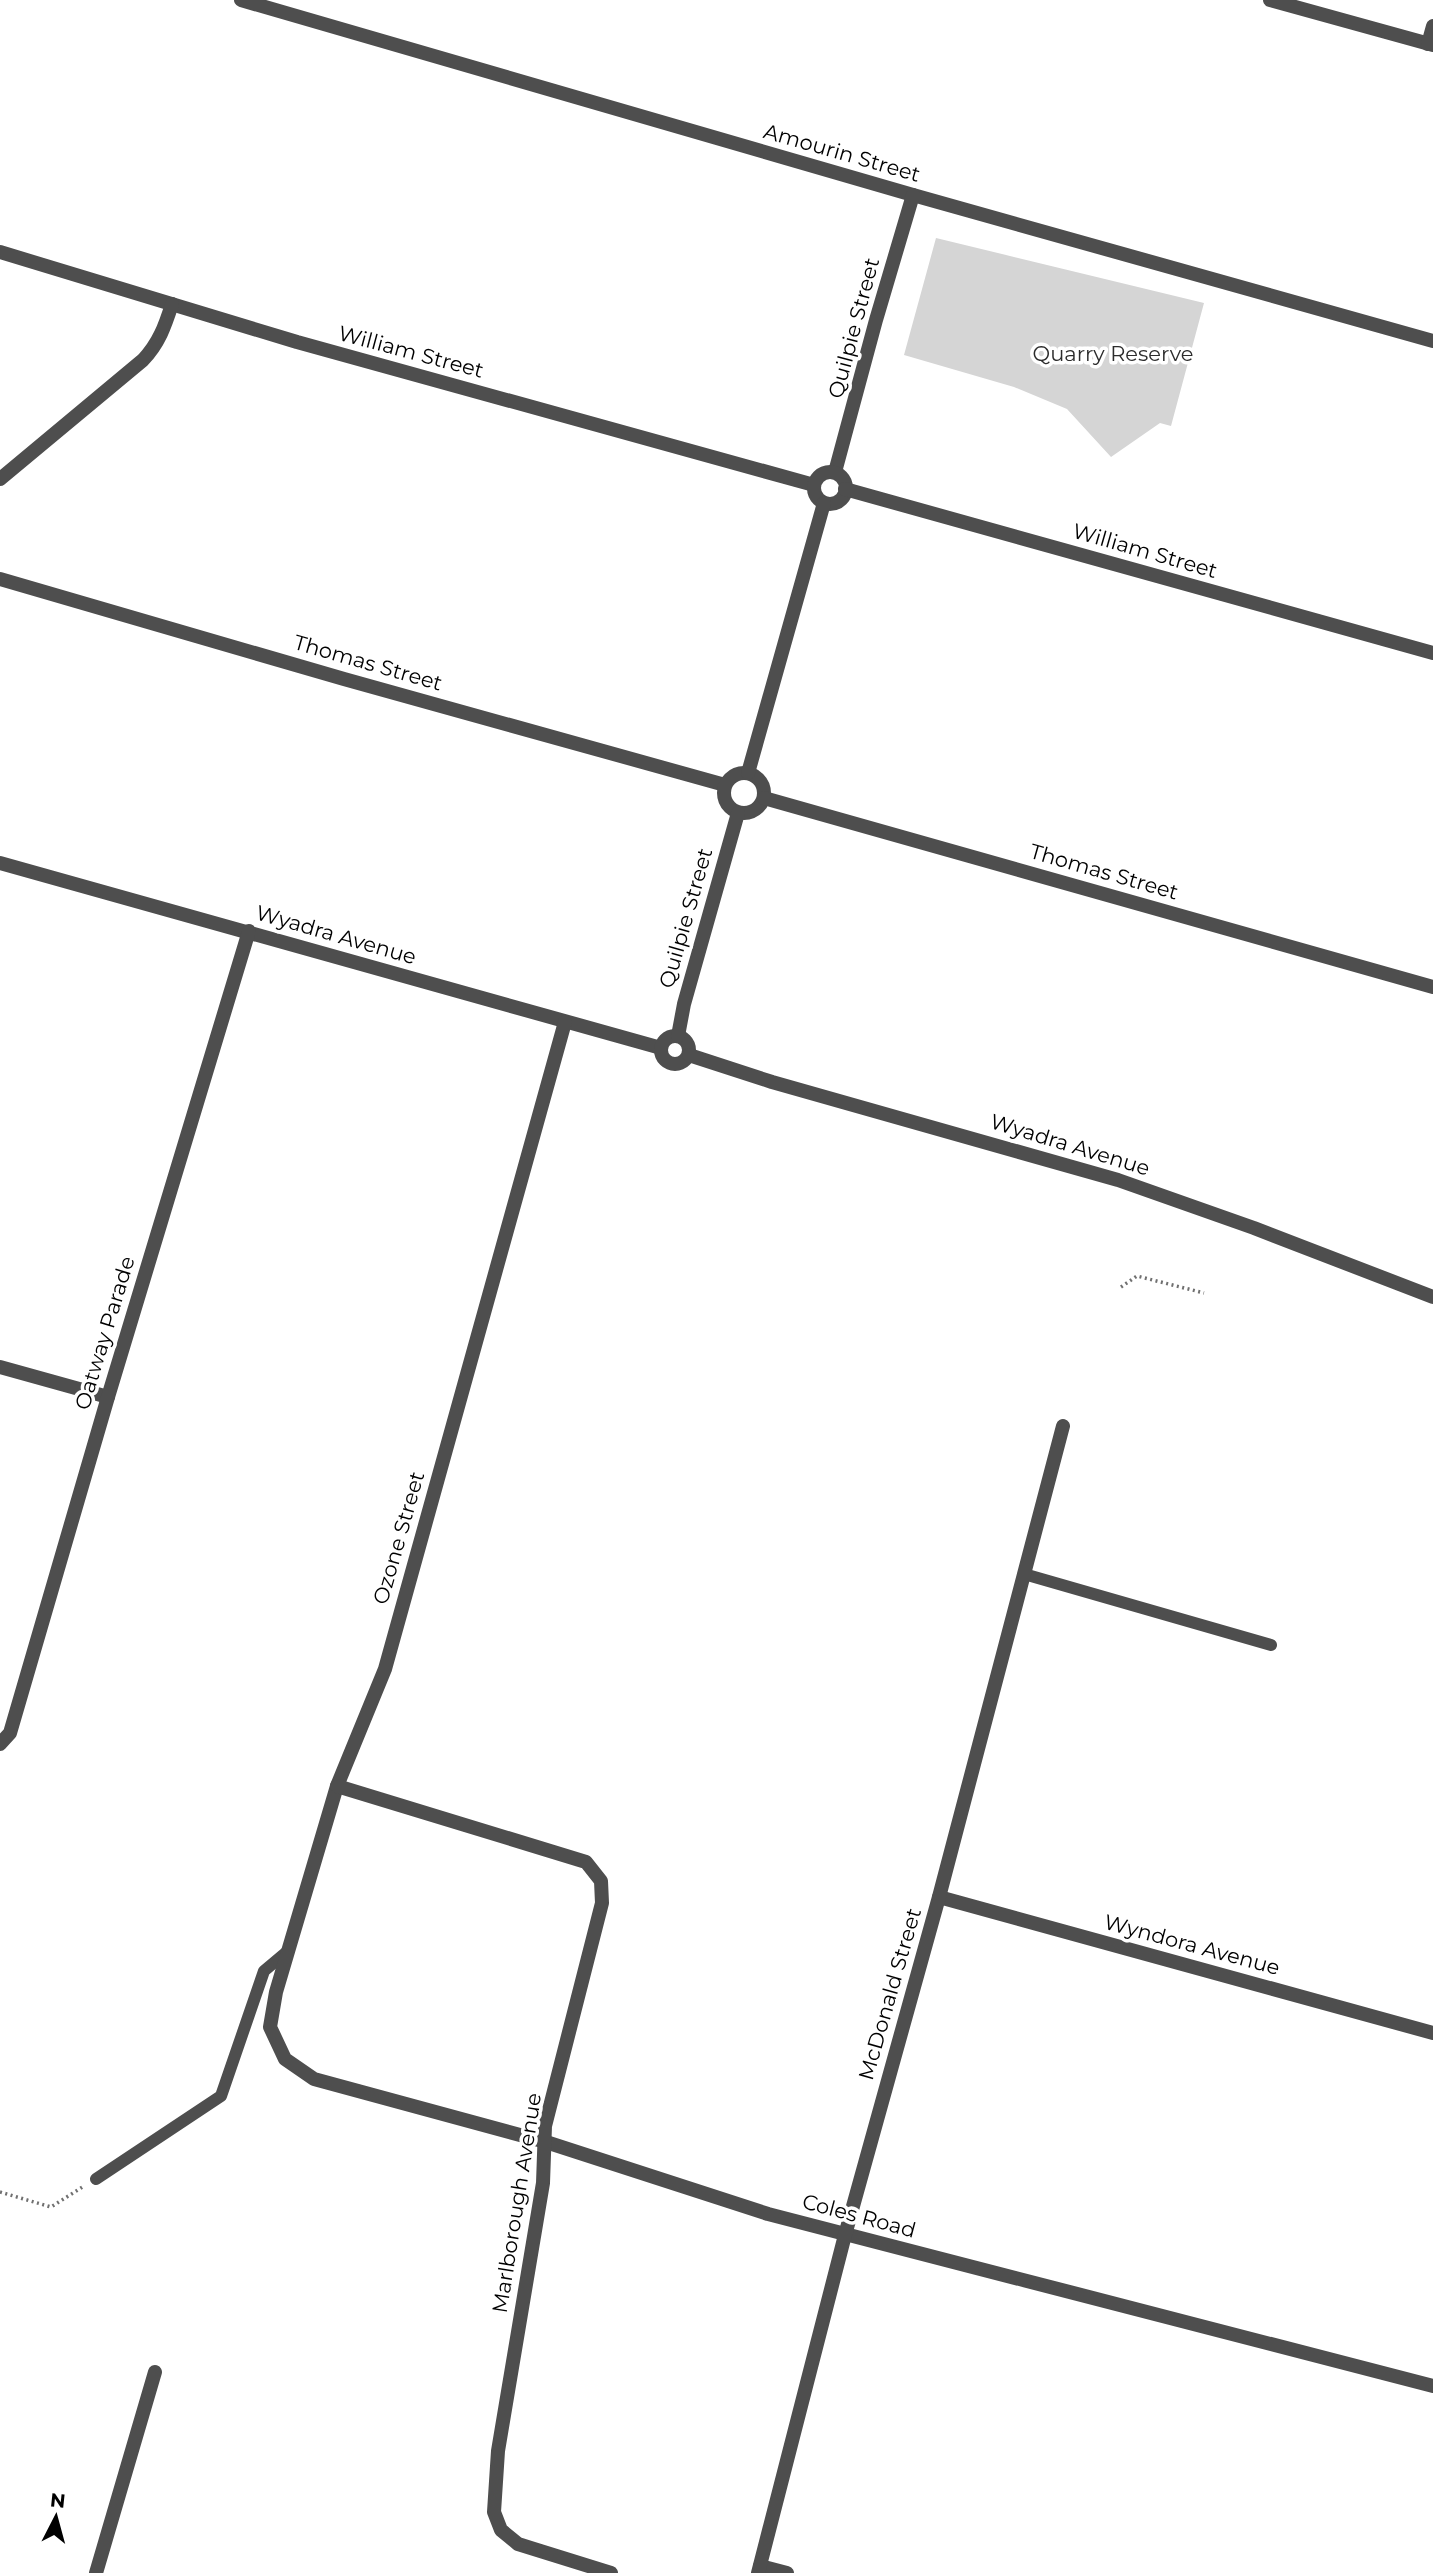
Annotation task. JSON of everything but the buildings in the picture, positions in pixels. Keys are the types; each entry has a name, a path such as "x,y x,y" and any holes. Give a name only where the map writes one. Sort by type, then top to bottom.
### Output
{"street":[{"name":"Amourin Street","path":"241,0 914,195 1433,341"},
{"path":"1270,0 1431,45 1433,26"},
{"name":"Quilpie Street","path":"835,472 876,320 914,195"},
{"name":"William Street","path":"0,252 297,342 814,485"},
{"path":"0,479 143,360 163,332 172,304"},
{"path":"835,472 843,478 845,489 838,501 824,503 817,498 814,485 821,474 835,472"},
{"name":"William Street","path":"845,489 1433,653"},
{"path":"748,773 824,503"},
{"name":"Thomas Street","path":"0,579 344,679 725,785"},
{"path":"748,773 763,785 764,798 751,812 738,813 732,810 724,799 725,785 737,774 748,773"},
{"name":"Thomas Street","path":"764,798 1433,986"},
{"name":"Quilpie Street","path":"678,1037 684,1004 738,813"},
{"name":"Wyadra Avenue","path":"0,863 661,1048"},
{"name":"Oatway Parade","path":"0,1744 10,1733 108,1396 249,932"},
{"name":"Ozone Street","path":"285,2059 270,2028 276,1992 337,1786 384,1669 565,1022"},
{"path":"669,1037 678,1037 686,1041 689,1055 683,1062 674,1065 662,1057 661,1048 669,1037"},
{"name":"Wyadra Avenue","path":"689,1055 772,1082 1118,1180 1241,1223 1433,1297"},
{"path":"0,1367 108,1396"},
{"name":"McDonald Street","path":"759,2570 845,2235 939,1897 1063,1426"},
{"name":"Marlborough Avenue","path":"337,1786 586,1862 601,1881 603,1903 545,2126 543,2183 498,2451 494,2512 501,2530 518,2544 611,2573"},
{"name":"Wyndora Avenue","path":"939,1897 1433,2033"},
{"name":"Coles Road","path":"285,2059 314,2079 546,2142 768,2214 1433,2386"},
{"path":"96,2573 155,2372"},
{"path":"759,2570 787,2573"}],"lane":[{"path":"1024,1574 1271,1645"},
{"path":"96,2179 220,2096 264,1971 289,1950"}],"path":[{"path":"1121,1287 1137,1276 1204,1293"},
{"path":"0,2192 51,2207 96,2179"}],"green space":[{"name":"Quarry Reserve","path":"936,238 1204,303 1171,426 1160,423 1111,457 1067,409 1014,387 904,355"}]}
